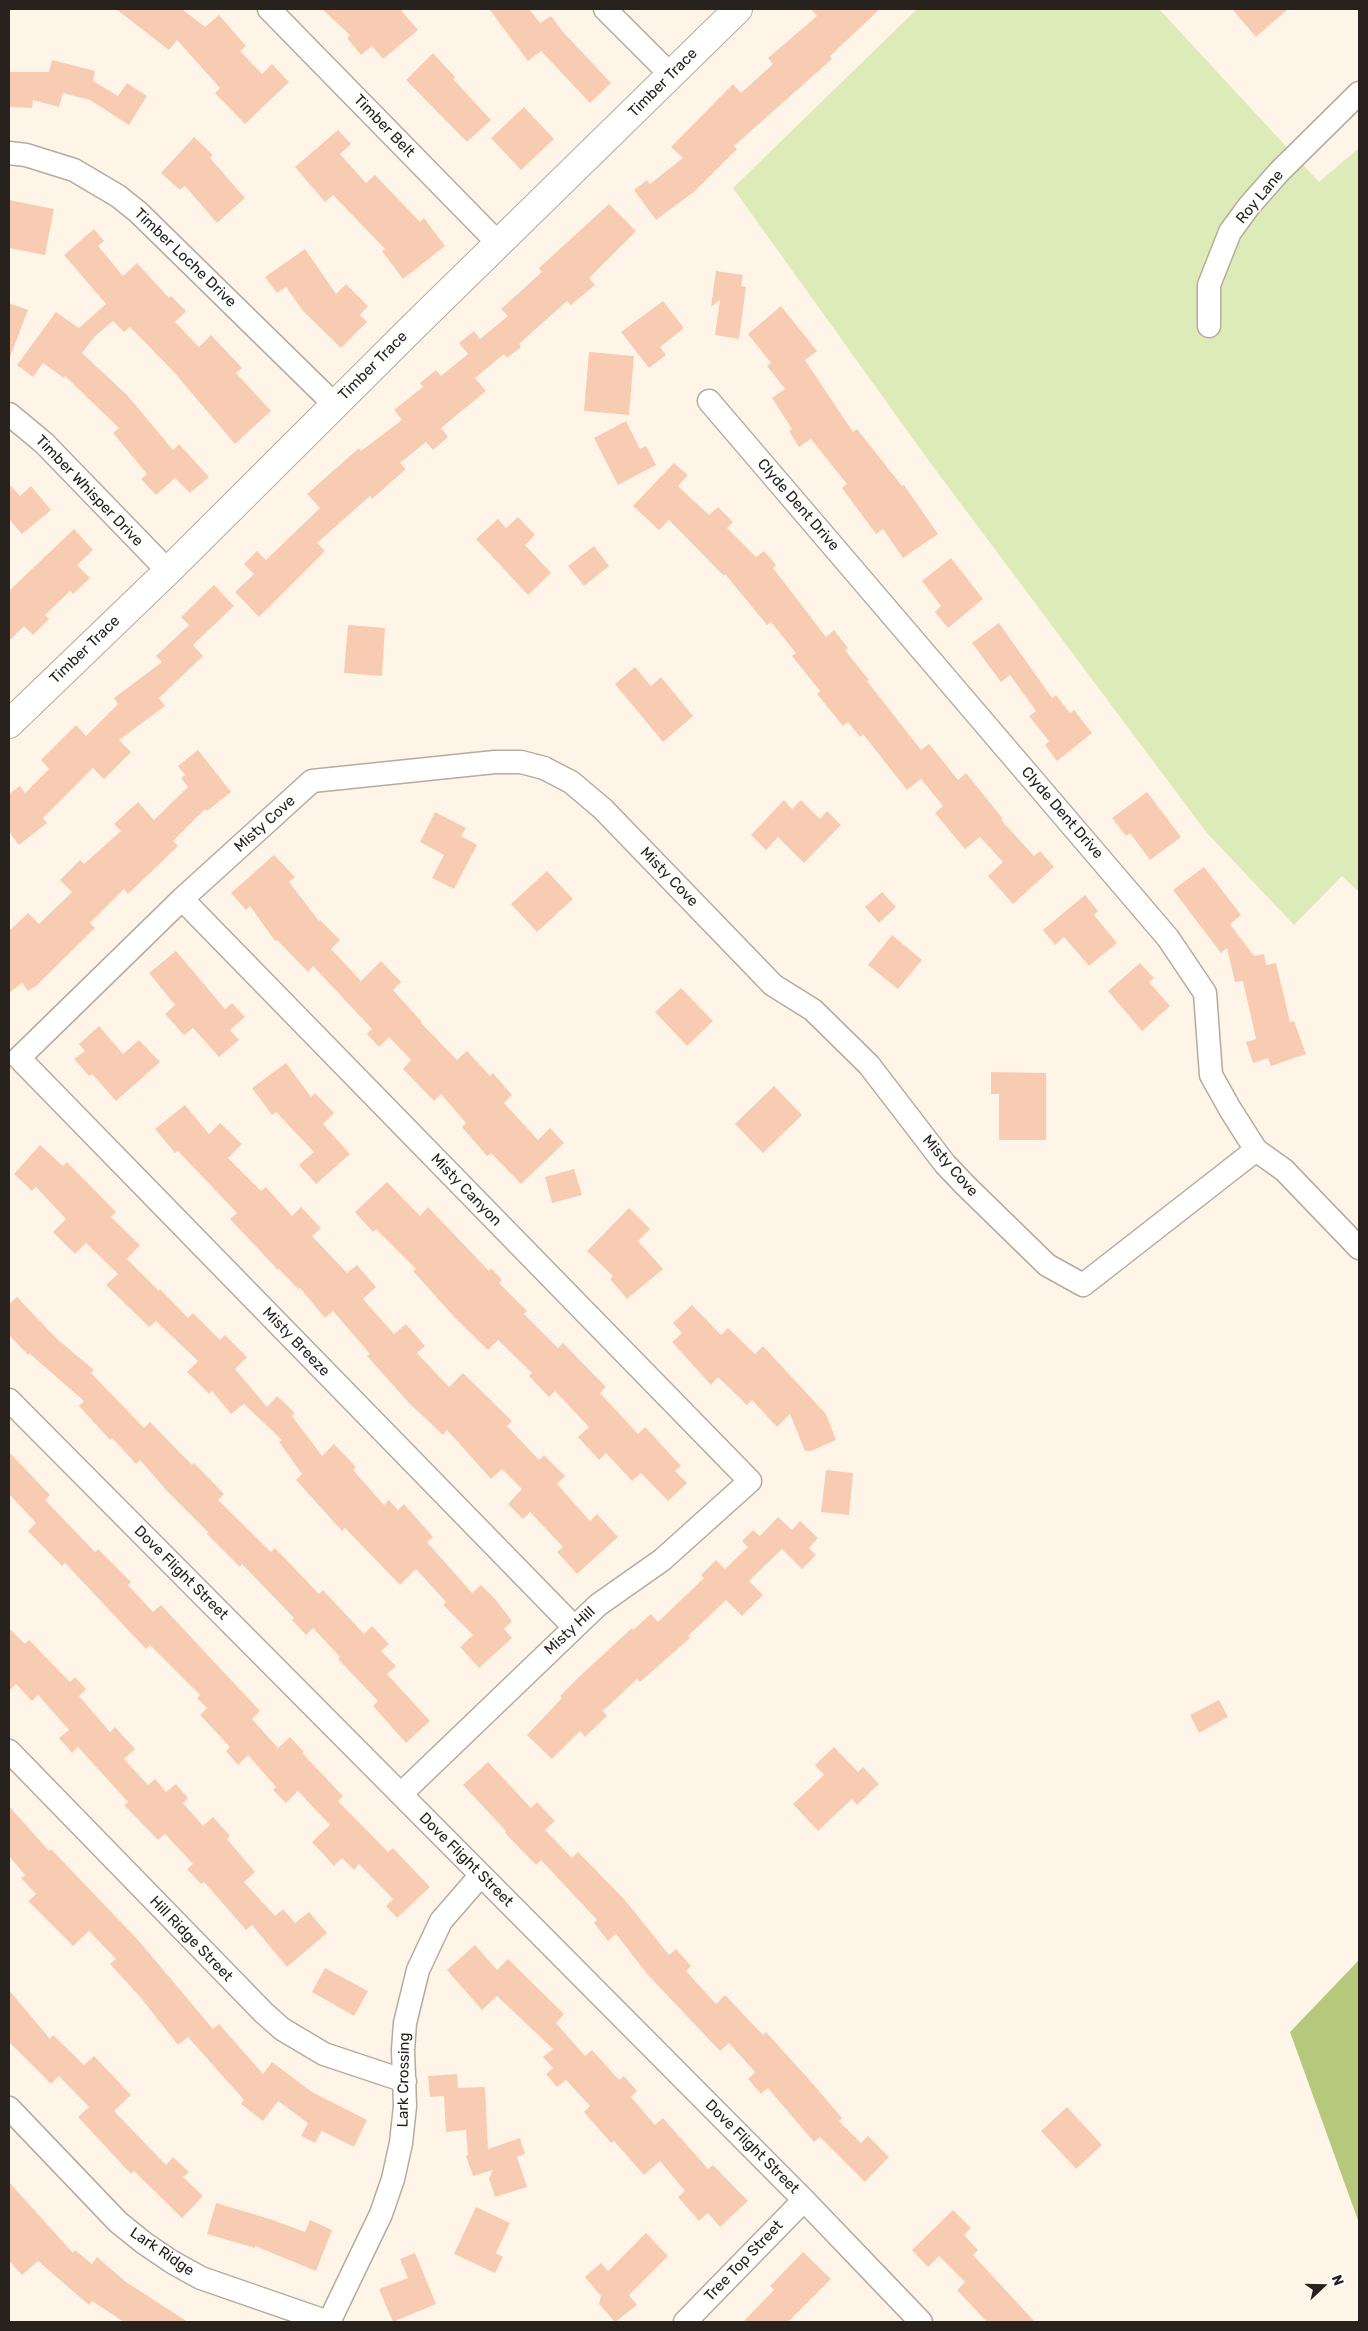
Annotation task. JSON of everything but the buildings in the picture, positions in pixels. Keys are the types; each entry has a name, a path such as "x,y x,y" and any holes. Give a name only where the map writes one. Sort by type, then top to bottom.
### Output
{"street":[{"name":"Timber Belt","path":"269,9 499,244"},
{"path":"606,9 670,75"},
{"name":"Timber Trace","path":"9,724 168,571 738,9"},
{"name":"Roy Lane","path":"1209,326 1209,285 1230,232 1249,206 1279,172 1359,93"},
{"name":"Timber Loche Drive","path":"9,153 34,157 74,170 118,196 138,212 335,405"},
{"name":"Clyde Dent Drive","path":"709,401 1168,938 1205,993 1211,1075 1256,1150 1284,1170 1359,1248"},
{"name":"Timber Whisper Drive","path":"9,414 44,443 168,571"},
{"name":"Misty Cove","path":"19,1058 182,898 312,781 496,762 521,762 544,768 571,782 604,809 773,985 813,1010 869,1065 945,1164 966,1186 1048,1265 1083,1285 1256,1150"},
{"name":"Misty Canyon","path":"182,898 750,1481"},
{"name":"Misty Breeze","path":"19,1058 574,1627"},
{"name":"Dove Flight Street","path":"9,1400 804,2200 921,2322"},
{"name":"Misty Hill","path":"402,1794 598,1605 662,1560 750,1481"},
{"name":"Hill Ridge Street","path":"9,1751 264,2014 282,2029 324,2054 405,2081"},
{"name":"Lark Crossing","path":"328,2322 381,2214 393,2179 401,2143 406,2106 403,2050 405,2023 410,1996 418,1970 441,1922 481,1875"},
{"name":"Lark Ridge","path":"9,2108 118,2222 165,2258 201,2278 328,2322"},
{"name":"Tree Top Street","path":"685,2322 804,2200"}],"green space":[{"path":"917,9 1159,9 1319,182 1359,148 1359,892 1342,876 1294,925 1207,833 926,457 733,188"},
{"path":"1359,1960 1359,2223 1290,2032"}]}
